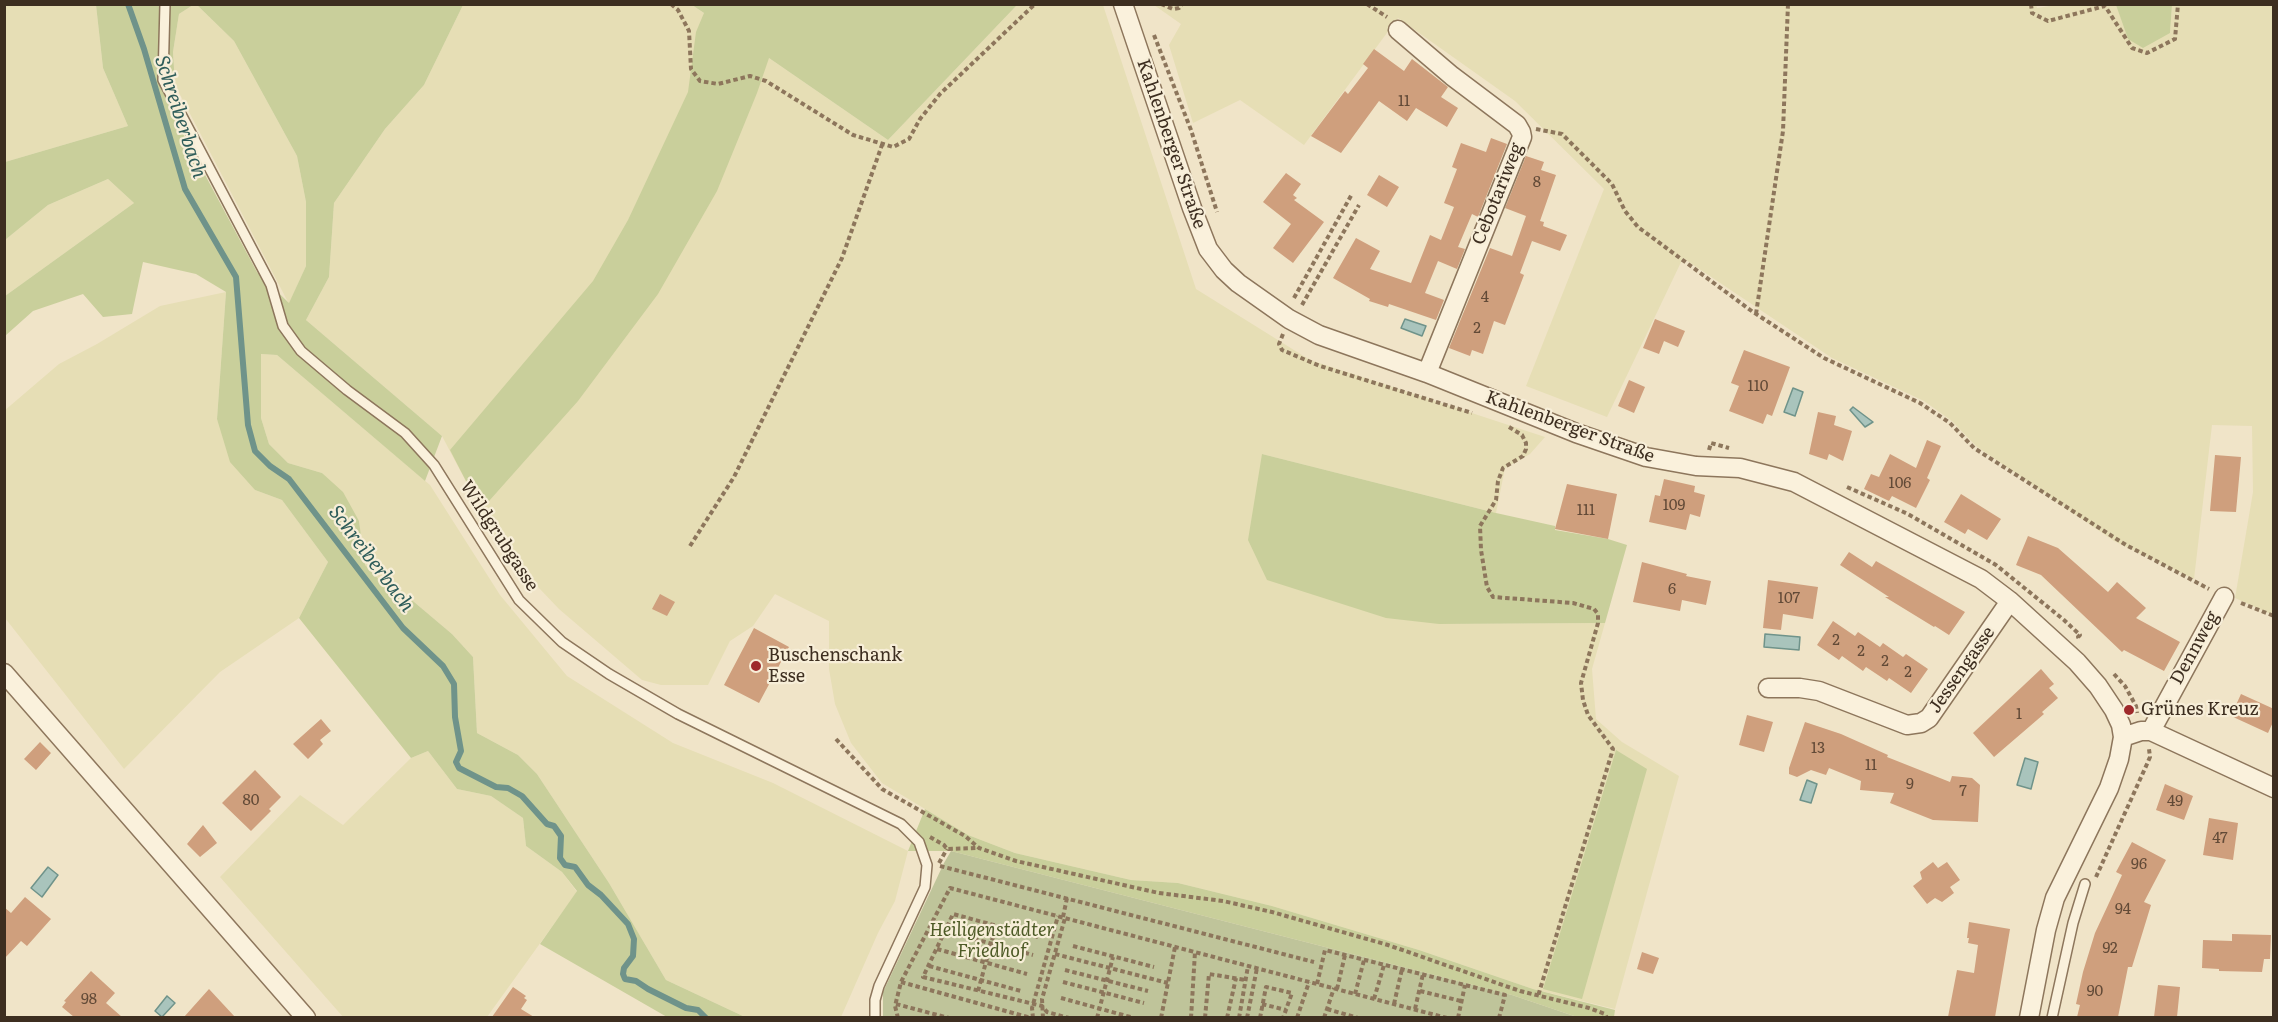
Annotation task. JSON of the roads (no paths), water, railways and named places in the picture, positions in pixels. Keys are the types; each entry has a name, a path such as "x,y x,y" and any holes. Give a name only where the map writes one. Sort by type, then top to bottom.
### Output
{"street":[{"name":"Kahlenberger Straße","path":"1123,4 1208,249 1224,270 1238,283 1289,319 1319,335 1427,373 1576,433 1646,457 1696,466 1740,468 1794,482 1964,569 2010,601 2077,662 2098,686 2114,711 2121,725 2123,736"},
{"name":"Cebotariweg","path":"1398,30 1452,76 1517,125 1522,137 1427,373"},
{"name":"Dennweg","path":"2149,738 2224,597"},
{"name":"Jessengasse","path":"1768,688 1800,688 1819,691 1907,725 1921,723 1929,718 2010,601"},
{"path":"4,672 306,1017"},
{"path":"2029,1017 2046,930 2055,898 2109,788 2119,759 2123,736 2141,730 2149,738 2274,788"}],"lane":[{"name":"Wildgrubgasse","path":"165,4 163,80 272,285 283,326 301,351 347,390 405,432 434,465 519,600 562,642 609,674 678,714 901,824 919,842 927,865 925,887 879,986 875,1000 875,1017"},
{"path":"2052,1017 2073,923 2085,884"}],"water":[{"path":"1405,319 1426,326 1422,336 1401,328"},
{"path":"1793,388 1803,392 1795,416 1784,412"},
{"path":"1853,407 1873,422 1865,427 1850,410"},
{"path":"1765,634 1800,637 1799,650 1764,647"},
{"path":"2025,758 2038,762 2031,789 2017,785"},
{"path":"1807,780 1817,784 1811,803 1800,800"},
{"path":"48,867 58,875 42,897 31,888"},
{"path":"167,996 175,1003 162,1017 155,1011"}],"waterway":[{"name":"Schreiberbach","path":"128,4 144,49 185,189 236,277 248,425 255,451 270,466 289,479 403,628 443,666 454,684 455,717 461,751 456,762 459,768 496,787 508,788 522,796 547,824 554,826 561,836 560,858 565,865 575,867 588,885 601,895 628,924 634,939 633,956 624,968 625,979 636,981 686,1008 698,1010 706,1018"}],"place":[{"name":"Buschenschank Esse","path":"756,666"},
{"name":"Grünes Kreuz","path":"2129,710"}],"park label":[{"name":"Heiligenstädter Friedhof","path":"992,941"}]}
